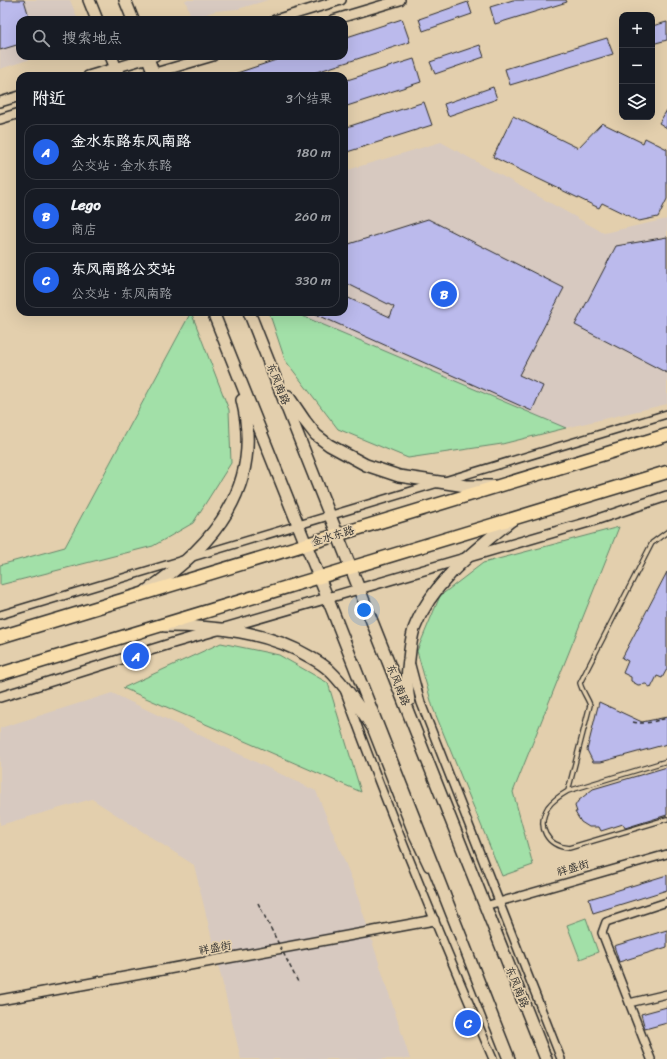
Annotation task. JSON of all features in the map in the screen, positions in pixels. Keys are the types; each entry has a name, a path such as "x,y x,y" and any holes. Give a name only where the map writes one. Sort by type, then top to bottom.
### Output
{"main road":[{"path":"89,0 95,16"},
{"path":"125,0 131,16"},
{"path":"112,60 117,72"},
{"path":"150,60 151,72"},
{"path":"215,316 349,651 509,1059"},
{"name":"东风南路","path":"251,316 546,1059"},
{"path":"141,594 159,583 199,548 212,533 231,506 240,488 247,454 247,418 232,359"},
{"path":"276,378 316,435 348,457 366,466 399,476 466,486 500,486"},
{"name":"金水东路","path":"0,637 667,435"},
{"path":"0,674 667,472"},
{"path":"412,722 407,689 409,658 414,630 420,616 438,588 456,569 515,518"},
{"path":"159,626 184,626 218,629 250,634 283,643 319,662 329,670 341,683 385,743"}],"street":[{"path":"288,16 341,0"},
{"path":"346,16 400,0"},
{"path":"117,72 143,60"},
{"path":"161,72 200,60"},
{"path":"0,102 16,97"},
{"path":"0,119 16,114"},
{"path":"0,614 667,414"},
{"path":"0,697 218,629 589,522 667,496"},
{"path":"349,651 367,719 413,835 429,869 509,1059"},
{"path":"409,658 421,703 561,1059"},
{"path":"341,683 434,920 493,1059"},
{"name":"祥盛街","path":"485,906 667,854"},
{"path":"651,1059 602,933 606,922 667,902"},
{"name":"祥盛街","path":"0,1000 434,920"},
{"path":"629,1003 667,994"}],"lane":[{"path":"568,791 590,705 587,697 582,692 580,683 652,543 667,532"},
{"path":"667,761 568,791 548,806 543,828 550,842 569,848 667,819"}],"path":[{"path":"633,722 647,723 667,718"},
{"path":"258,903 299,984"}],"shaded area":[{"path":"0,0 70,0 76,16 16,16 16,60 28,60 0,69"},
{"path":"185,0 268,0 238,9 215,11 201,16 191,16"},
{"path":"441,142 604,233 667,219 667,404 494,445 408,458 338,429 285,360 270,316 348,316 348,170"},
{"path":"112,693 316,791 353,882 410,1059 241,1059 194,865 92,799 0,825 0,728"}],"green space":[{"path":"189,316 193,316 229,410 231,463 193,523 153,546 0,585 0,565 65,547"},
{"path":"270,316 302,316 566,428 502,444 408,458 338,429 285,360"},
{"path":"619,527 513,792 533,865 502,876 433,708 417,651 440,596 483,563"},
{"path":"221,643 279,655 328,683 361,792 123,688"},
{"path":"586,918 598,952 580,959 567,925"}],"building":[{"path":"0,0 24,0 29,16 16,16 16,45 0,50"},
{"path":"513,0 566,0 567,2 495,24 490,7"},
{"path":"468,2 472,14 423,31 419,19"},
{"path":"402,19 410,42 316,72 240,72 276,60 348,60 348,37"},
{"path":"667,22 667,40 655,43 655,25"},
{"path":"607,38 613,54 510,85 505,69"},
{"path":"480,45 484,57 435,74 430,62"},
{"path":"414,59 421,82 348,106 348,80"},
{"path":"493,87 497,99 448,116 444,104"},
{"path":"424,102 432,125 348,152 348,127"},
{"path":"667,110 667,128 659,123"},
{"path":"513,116 578,148 602,123 643,143 645,138 667,149 667,199 658,217 639,221 602,203 599,208 493,157"},
{"path":"428,219 564,288 519,375 543,386 532,411 320,316 348,316 348,298 390,317 394,307 348,284 349,244"},
{"path":"667,237 667,373 575,325 616,246"},
{"path":"667,572 667,669 662,678 657,676 651,688 646,684 638,685 631,681 631,677 623,673 628,661 622,658"},
{"path":"599,702 642,722 667,717 667,744 601,762 593,762 587,750"},
{"path":"667,767 667,815 625,828 623,824 601,831 599,827 589,827 581,822 575,812 577,812 575,806 578,801 593,789"},
{"path":"667,875 667,890 593,913 589,899"},
{"path":"667,930 667,947 619,962 614,946"},
{"path":"667,1007 667,1023 645,1029 641,1014"}],"place":[{"name":"Lego","path":"444,294"},
{"name":"金水东路东风南路","path":"136,656"},
{"name":"东风南路公交站","path":"468,1023"}]}
